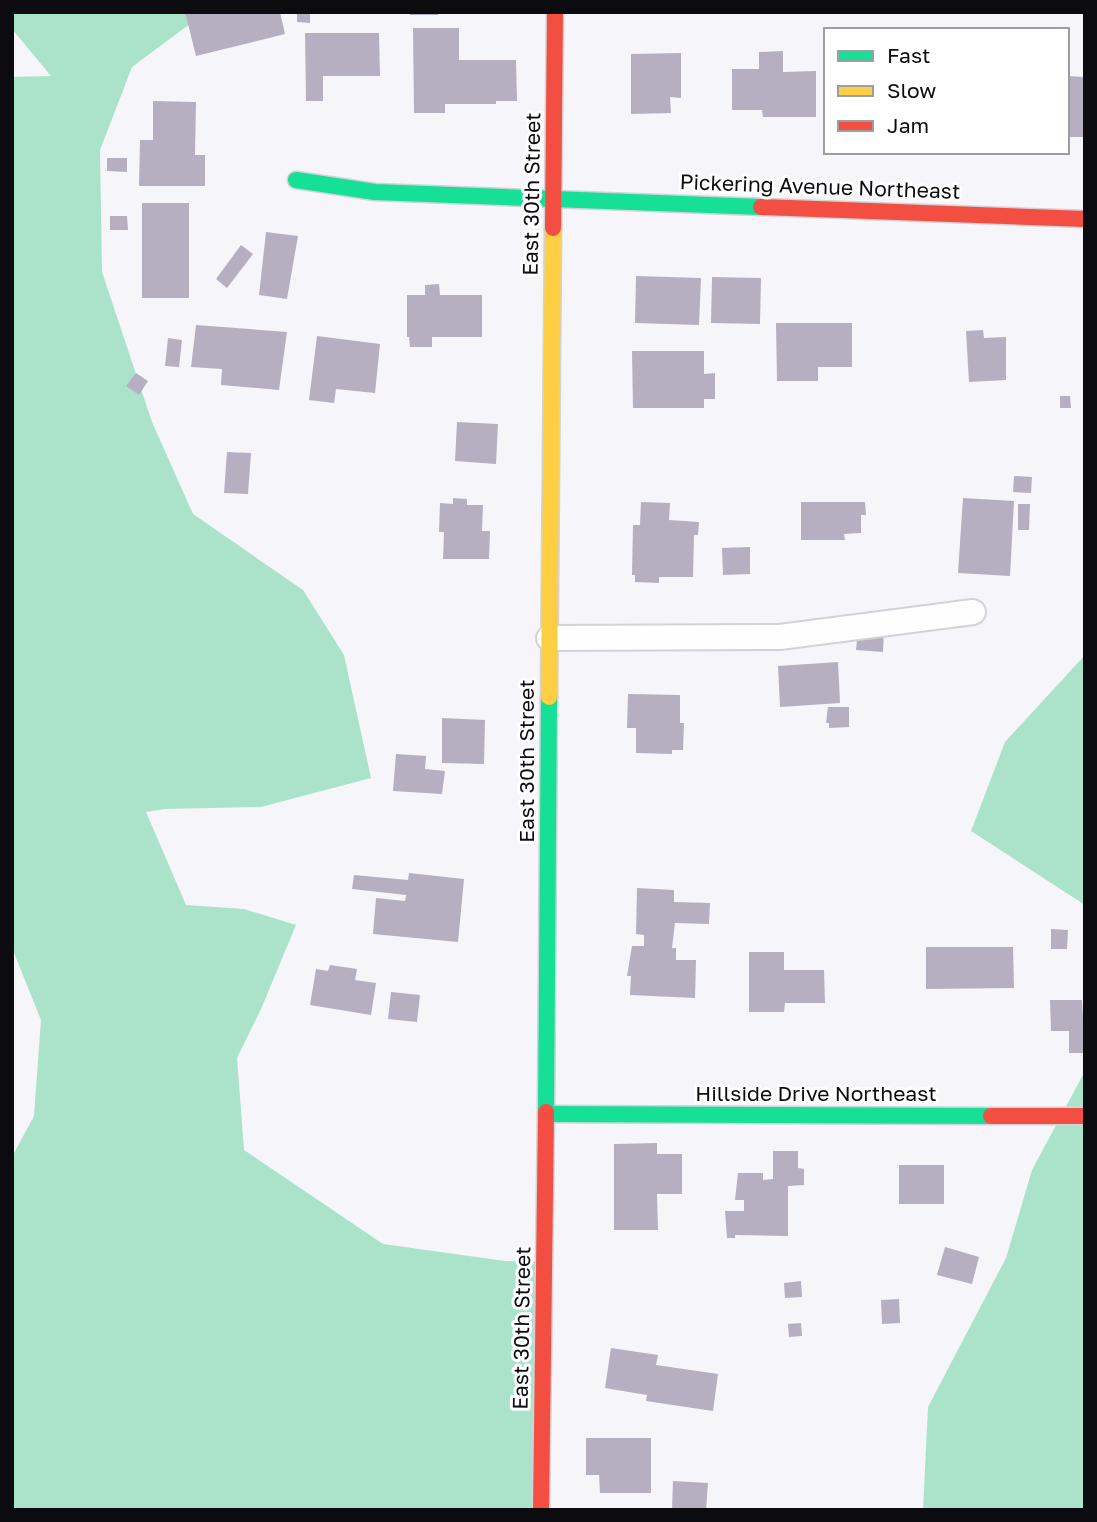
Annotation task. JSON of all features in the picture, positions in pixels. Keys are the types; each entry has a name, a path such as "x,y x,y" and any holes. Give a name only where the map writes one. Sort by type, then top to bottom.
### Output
{"street":[{"name":"East 30th Street","path":"541,1510 555,12"},
{"name":"Pickering Avenue Northeast","path":"296,180 375,192 1085,219"},
{"path":"549,638 780,637 973,612"},
{"name":"Hillside Drive Northeast","path":"546,1114 1085,1116"}],"green space":[{"path":"12,12 206,12 132,67 100,150 102,272 152,422 193,514 303,590 344,655 371,778 261,807 164,809 146,812 186,905 244,909 296,925 237,1058 244,1150 383,1244 505,1261 544,1262 541,1510 12,1510 12,1157 34,1116 41,1020 12,948 12,77 51,76 12,29"},
{"path":"1085,655 1085,905 971,831 1005,742"},
{"path":"1085,1071 1085,1510 923,1510 928,1407 1006,1258 1032,1170"}],"building":[{"path":"185,12 280,12 285,34 196,56"},
{"path":"297,12 310,12 310,23 297,22"},
{"path":"410,12 438,12 438,15 410,15"},
{"path":"413,28 459,28 459,60 516,60 517,101 496,101 496,104 445,104 445,113 414,113"},
{"path":"305,33 379,33 380,76 323,76 323,101 306,101"},
{"path":"783,51 783,72 816,71 816,117 763,117 762,110 732,110 732,69 759,69 759,52"},
{"path":"681,53 681,98 670,97 671,113 631,114 631,54"},
{"path":"1069,76 1085,77 1085,137 1069,137"},
{"path":"153,101 196,102 195,155 205,155 205,186 139,186 140,140 153,140"},
{"path":"107,158 127,158 127,172 107,171"},
{"path":"142,203 189,203 189,298 142,298"},
{"path":"110,216 127,216 128,230 110,230"},
{"path":"266,232 298,236 287,299 259,295"},
{"path":"241,245 253,254 227,288 216,279"},
{"path":"636,276 701,278 699,325 635,323"},
{"path":"712,277 761,278 760,324 711,323"},
{"path":"439,284 440,295 482,295 482,337 432,337 432,347 410,347 407,337 407,295 425,295 425,285"},
{"path":"776,323 852,323 852,367 818,367 818,381 777,381"},
{"path":"196,325 287,332 279,390 221,385 222,369 191,367"},
{"path":"983,330 984,338 1006,337 1006,380 969,382 966,331"},
{"path":"317,336 380,344 375,393 336,389 334,403 309,400"},
{"path":"168,338 182,340 179,367 165,366"},
{"path":"632,351 704,351 704,374 715,373 715,399 704,399 704,408 633,408"},
{"path":"136,373 148,381 139,395 126,386"},
{"path":"1060,396 1070,396 1071,408 1060,408"},
{"path":"457,422 498,424 496,464 455,461"},
{"path":"227,452 251,453 248,494 224,493"},
{"path":"1014,476 1032,477 1031,493 1013,492"},
{"path":"453,498 467,499 467,505 483,505 482,531 490,531 489,559 443,559 444,532 439,532 440,503 453,504"},
{"path":"963,498 1014,501 1010,576 958,573"},
{"path":"641,502 670,503 669,520 699,522 698,535 694,535 693,577 659,577 659,583 635,582 635,575 632,575 633,525 640,525"},
{"path":"801,502 865,502 866,515 861,515 861,533 844,534 845,540 801,540"},
{"path":"1018,504 1030,504 1029,530 1018,530"},
{"path":"750,547 750,574 723,575 722,548"},
{"path":"858,629 884,631 883,652 856,650"},
{"path":"838,662 840,703 780,707 778,666"},
{"path":"628,694 680,695 680,723 684,723 683,750 672,750 672,754 636,753 636,728 627,728"},
{"path":"828,707 849,707 849,727 829,728 829,723 826,723"},
{"path":"442,718 485,720 484,764 442,763"},
{"path":"396,754 426,756 425,769 445,771 442,794 393,791"},
{"path":"409,873 464,879 458,942 373,934 376,898 405,901 406,895 352,889 354,875 408,880"},
{"path":"637,888 674,890 674,902 710,903 709,924 675,923 672,948 676,948 676,960 696,960 695,998 630,995 631,976 627,976 632,946 644,946 644,935 636,934"},
{"path":"1051,929 1068,930 1067,949 1051,949"},
{"path":"926,947 1013,947 1014,988 926,989"},
{"path":"749,952 784,952 784,970 824,970 825,1003 785,1003 784,1012 749,1012"},
{"path":"330,965 357,969 355,980 376,983 371,1015 310,1005 316,969 328,971"},
{"path":"391,992 420,995 417,1022 388,1019"},
{"path":"1050,1000 1082,1000 1085,1053 1069,1053 1069,1031 1051,1031"},
{"path":"657,1143 657,1154 682,1154 682,1194 657,1194 658,1230 614,1230 614,1144"},
{"path":"773,1151 798,1151 798,1168 804,1169 804,1185 788,1186 788,1236 735,1235 735,1238 727,1238 725,1211 744,1211 744,1200 735,1200 738,1173 763,1173 763,1180 773,1179"},
{"path":"899,1165 944,1165 944,1204 899,1204"},
{"path":"945,1247 979,1257 972,1284 937,1275"},
{"path":"801,1281 802,1297 785,1298 784,1283"},
{"path":"899,1299 900,1323 882,1324 881,1300"},
{"path":"801,1323 802,1336 789,1337 788,1324"},
{"path":"611,1348 658,1355 656,1365 718,1374 713,1411 646,1401 647,1395 605,1388"},
{"path":"586,1438 651,1438 651,1493 600,1493 599,1475 586,1475"},
{"path":"673,1481 708,1483 706,1510 672,1510"}],"traffic: fast":[{"path":"296,180 375,192 761,207"},
{"path":"546,1112 549,697"},
{"path":"546,1114 991,1116"}],"traffic: slow":[{"path":"549,697 553,228"}],"traffic: jam":[{"path":"553,228 555,12"},
{"path":"761,207 1085,219"},
{"path":"541,1510 546,1112"},
{"path":"991,1116 1085,1116"}]}
